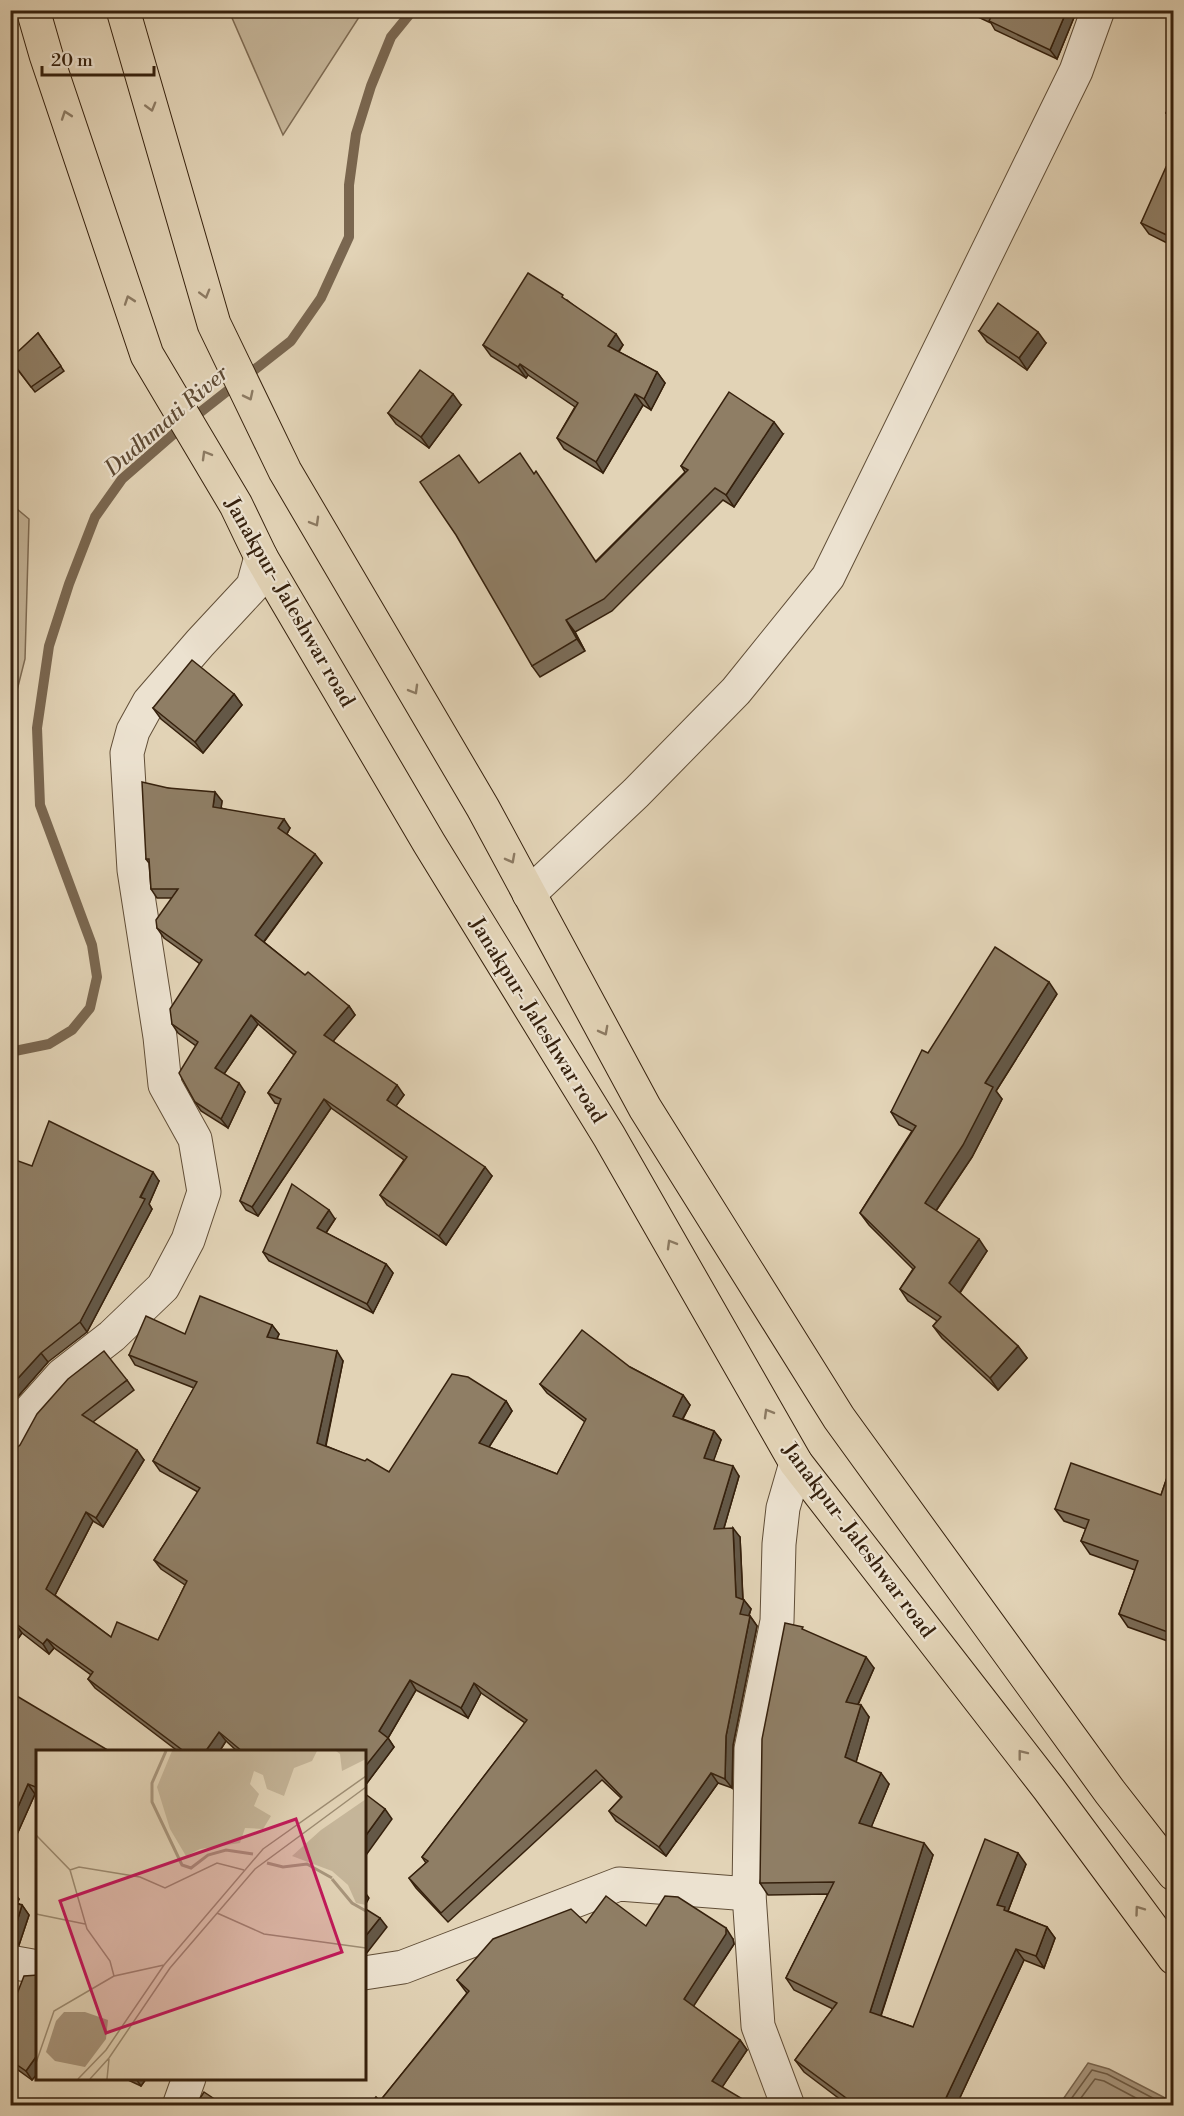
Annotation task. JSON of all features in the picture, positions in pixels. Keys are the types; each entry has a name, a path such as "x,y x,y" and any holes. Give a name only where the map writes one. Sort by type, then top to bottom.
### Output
{"highway":[{"name":"Janakpur- Jaleshwar road","path":"33,10 147,355 236,506 261,557 429,843 609,1136 796,1463 1049,1789 1173,1958"},
{"path":"123,10 214,324 285,471 483,808 645,1108 839,1418 1110,1792 1173,1874"}],"street":[{"path":"529,894 636,793 736,691 828,577 1076,71 1098,10"},
{"path":"10,1444 27,1413 62,1375 112,1336 163,1287 188,1240 204,1192 195,1139 165,1085 160,1037 134,870 127,753 133,731 149,702 253,586 261,557"},
{"path":"788,2106 758,2026 749,1894 751,1749 777,1621 779,1544 783,1508 796,1463"},
{"path":"366,1973 403,1967 619,1884 749,1894"},
{"path":"10,1962 36,1967"},
{"path":"179,2106 189,2080"}],"shaded area":[{"path":"229,11 363,11 283,135"},
{"path":"11,504 29,519 25,659 11,714"}],"water":[{"path":"1088,2063 1109,2069 1173,2102 1173,2105 1059,2105"}],"building":[{"path":"976,10 1067,10 1050,50 989,21 991,17"},
{"path":"1173,98 1173,116 1166,113"},
{"path":"1166,167 1173,170 1173,238 1141,223"},
{"path":"528,273 563,295 562,297 616,334 608,346 657,372 644,399 635,394 596,462 557,438 578,403 520,364 518,367 483,345"},
{"path":"998,303 1038,332 1019,358 979,331"},
{"path":"38,333 61,366 31,387 10,359"},
{"path":"420,370 453,394 421,437 388,413"},
{"path":"729,392 774,422 726,495 715,488 604,599 566,620 577,639 532,666 456,535 420,482 459,455 479,483 520,453 534,474 536,471 596,562 688,470 681,466"},
{"path":"192,660 234,694 195,742 153,708"},
{"path":"142,782 168,788 215,792 213,807 284,819 278,828 315,854 255,935 305,975 308,972 349,1006 324,1035 397,1085 387,1100 485,1167 439,1236 380,1195 407,1157 324,1099 252,1207 240,1201 281,1099 268,1093 296,1052 251,1015 215,1068 239,1083 221,1119 195,1102 179,1073 198,1042 172,1024 170,1009 202,960 157,928 156,920 178,889 151,889 149,859 146,859"},
{"path":"995,947 1049,982 985,1083 993,1087 963,1145 925,1203 979,1239 949,1283 1018,1346 990,1378 933,1326 941,1317 900,1289 915,1267 860,1213 916,1126 891,1112 922,1050 928,1053"},
{"path":"49,1121 153,1172 140,1197 145,1199 80,1322 41,1353 10,1387 10,1158 32,1166"},
{"path":"292,1184 329,1210 317,1228 386,1264 367,1304 263,1252"},
{"path":"200,1296 272,1325 267,1337 337,1351 317,1443 365,1461 367,1459 389,1472 452,1374 468,1377 506,1401 479,1443 557,1474 586,1419 540,1384 582,1330 630,1367 683,1395 673,1416 714,1431 704,1458 733,1466 714,1529 733,1528 736,1597 744,1600 740,1614 750,1616 726,1736 725,1779 711,1773 659,1847 609,1811 622,1797 596,1770 441,1913 409,1878 428,1861 422,1857 527,1720 474,1683 461,1708 410,1680 379,1731 388,1738 366,1766 366,1750 241,1750 219,1732 206,1750 182,1750 88,1679 93,1672 47,1639 43,1644 15,1623 10,1630 10,1452 20,1445 37,1414 68,1379 104,1351 127,1380 82,1415 137,1450 96,1518 86,1512 46,1589 111,1637 117,1622 158,1640 187,1581 154,1560 200,1488 153,1461 197,1382 129,1355 146,1316 185,1334"},
{"path":"1173,1460 1173,1634 1119,1614 1138,1561 1081,1541 1089,1520 1055,1509 1071,1463 1161,1495"},
{"path":"785,1623 803,1627 802,1629 866,1657 846,1702 861,1705 845,1757 881,1773 859,1823 924,1843 870,2012 913,2027 985,1839 1018,1853 997,1905 1047,1927 1036,1956 1016,1949 945,2100 956,2106 857,2106 795,2060 837,2003 786,1978 834,1882 760,1883 762,1739"},
{"path":"10,1692 108,1750 36,1750 36,1787 28,1784 10,1825"},
{"path":"366,1795 385,1809 366,1835"},
{"path":"606,1896 646,1926 665,1896 678,1897 726,1928 726,1934 684,1999 740,2040 712,2081 751,2104 750,2106 369,2106 376,2097 380,2101 469,1991 457,1980 493,1939 571,1909 586,1923"},
{"path":"10,1902 22,1905 13,1935 10,1935"},
{"path":"366,1909 380,1918 366,1936"},
{"path":"36,1975 36,2057 26,2071 10,2060 10,2012 24,1976"},
{"path":"204,2092 225,2106 195,2106"}],"waterway":[{"name":"Dudhmati River","path":"10,1052 49,1044 72,1030 90,1008 97,977 92,945 40,805 37,728 49,646 69,584 95,517 122,479 184,425 291,341 321,298 349,237 349,185 356,134 371,86 391,37 413,10"}]}
